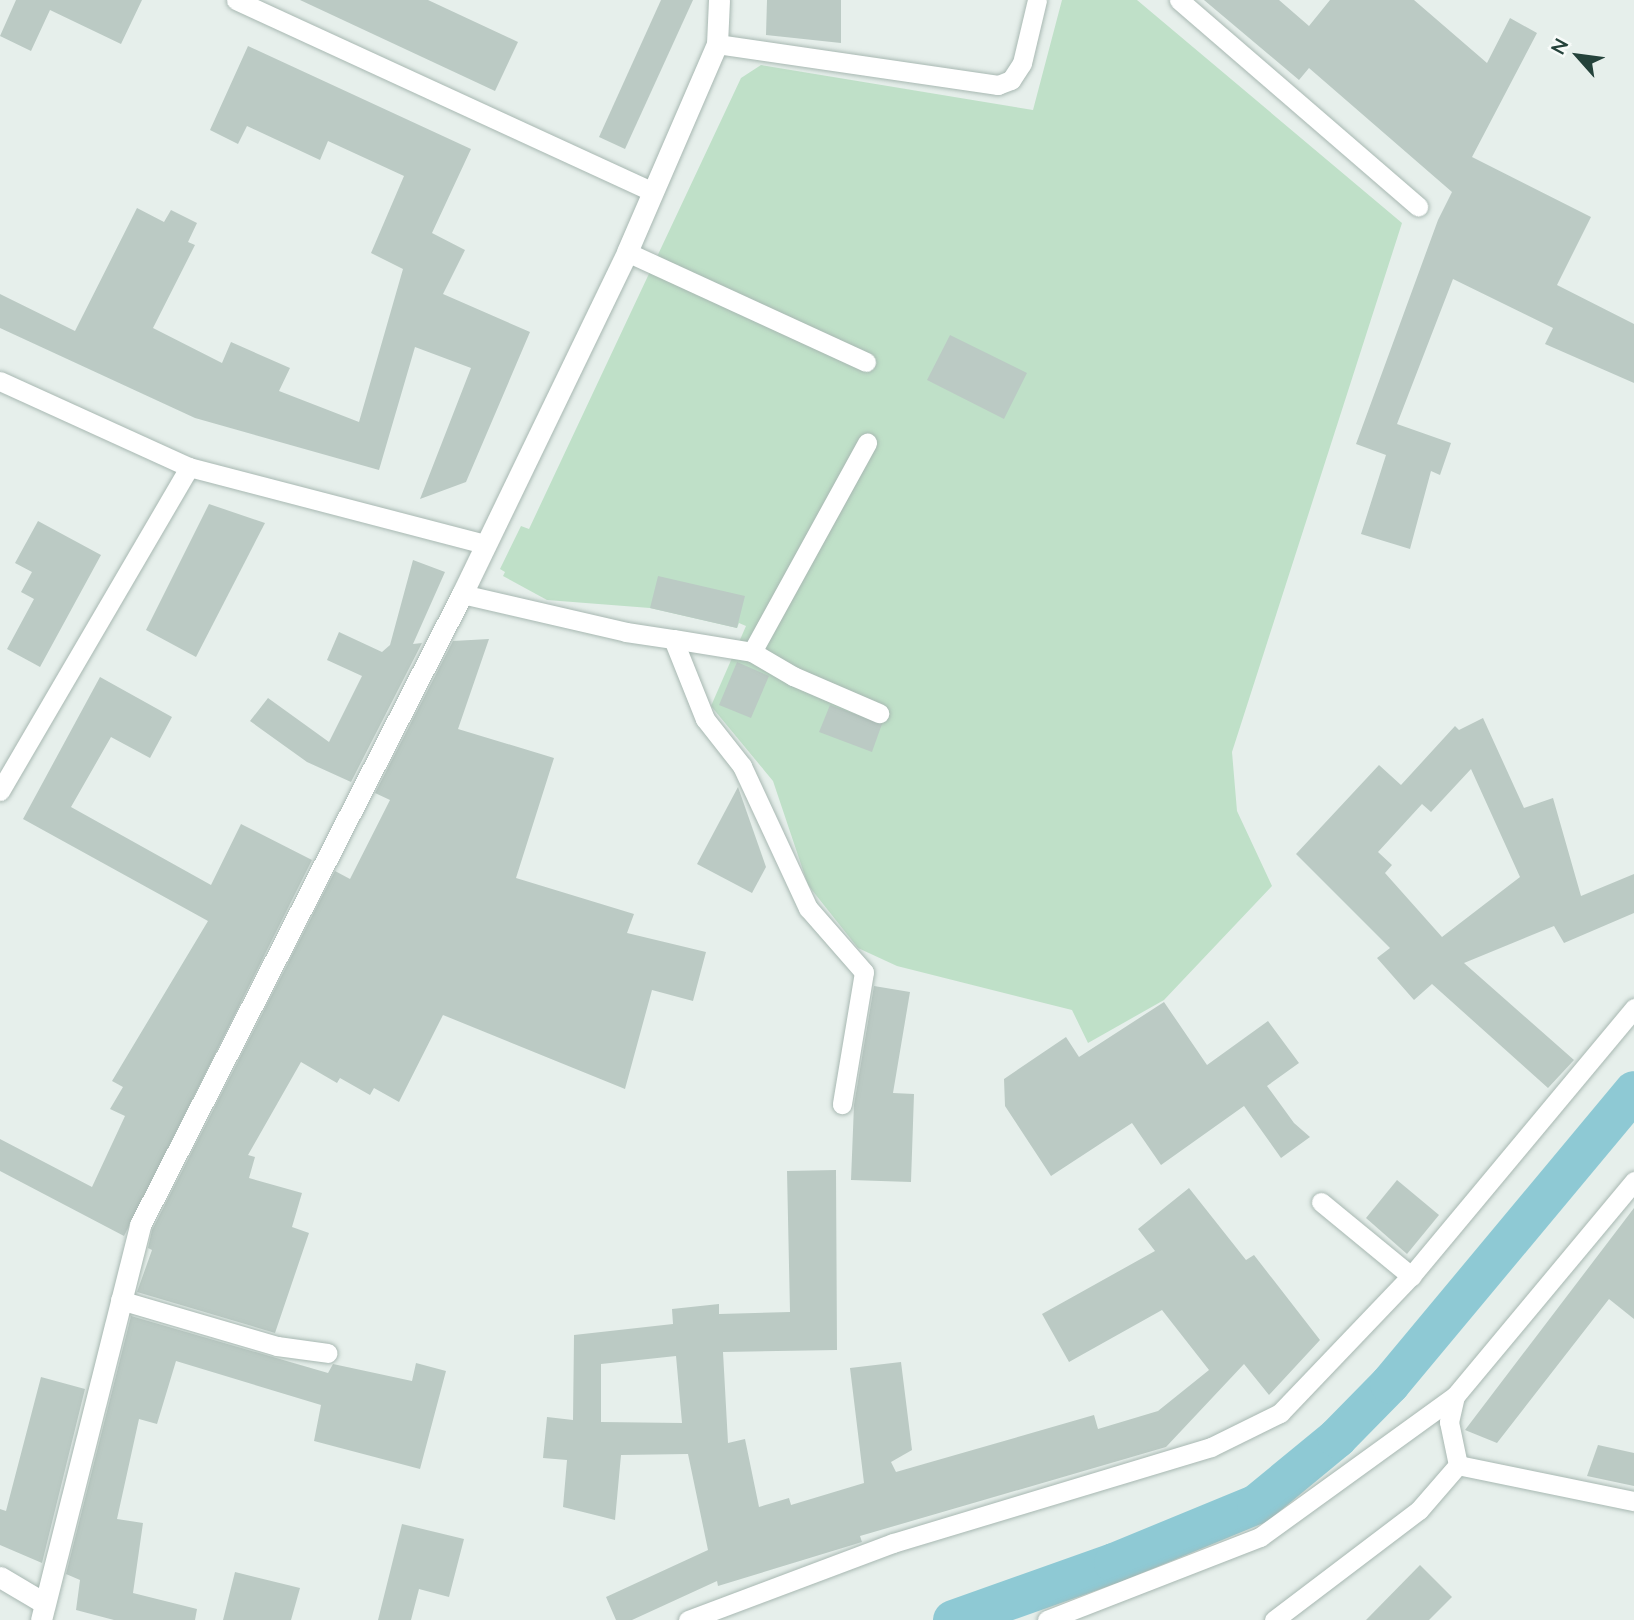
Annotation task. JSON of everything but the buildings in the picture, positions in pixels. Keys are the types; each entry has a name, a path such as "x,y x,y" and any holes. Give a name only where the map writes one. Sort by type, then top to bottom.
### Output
{"street":[{"path":"0,1577 42,1611 140,1225 462,594 627,252 717,44 719,0"}],"lane":[{"path":"236,0 653,192"},
{"path":"717,44 998,85 1010,80 1022,63 1037,0"},
{"path":"1179,0 1419,206"},
{"path":"627,252 866,362"},
{"path":"0,381 189,467 485,544"},
{"path":"752,652 867,443"},
{"path":"0,791 189,467"},
{"path":"462,594 673,639 752,652 793,676 879,713"},
{"path":"673,639 705,719 742,766 808,908 864,972 842,1104"},
{"path":"688,1620 893,1543 1211,1447 1280,1413 1411,1276 1634,1008"},
{"path":"1046,1620 1260,1537 1455,1396 1634,1181"},
{"path":"1321,1202 1411,1276"},
{"path":"120,1300 277,1346 328,1353"},
{"path":"1455,1396 1449,1422 1458,1465"},
{"path":"1458,1465 1634,1501"},
{"path":"1274,1620 1419,1510 1458,1465"}],"green space":[{"path":"1062,0 1137,0 1402,223 1232,752 1237,811 1272,886 1164,1000 1088,1043 1072,1010 897,966 858,948 808,885 773,781 711,706 746,626 739,623 737,628 650,608 547,600 503,576 505,572 500,569 521,526 529,529 741,78 761,65 1033,110"}],"waterway":[{"path":"953,1620 1114,1563 1257,1504 1337,1438 1390,1384 1634,1091"}]}
